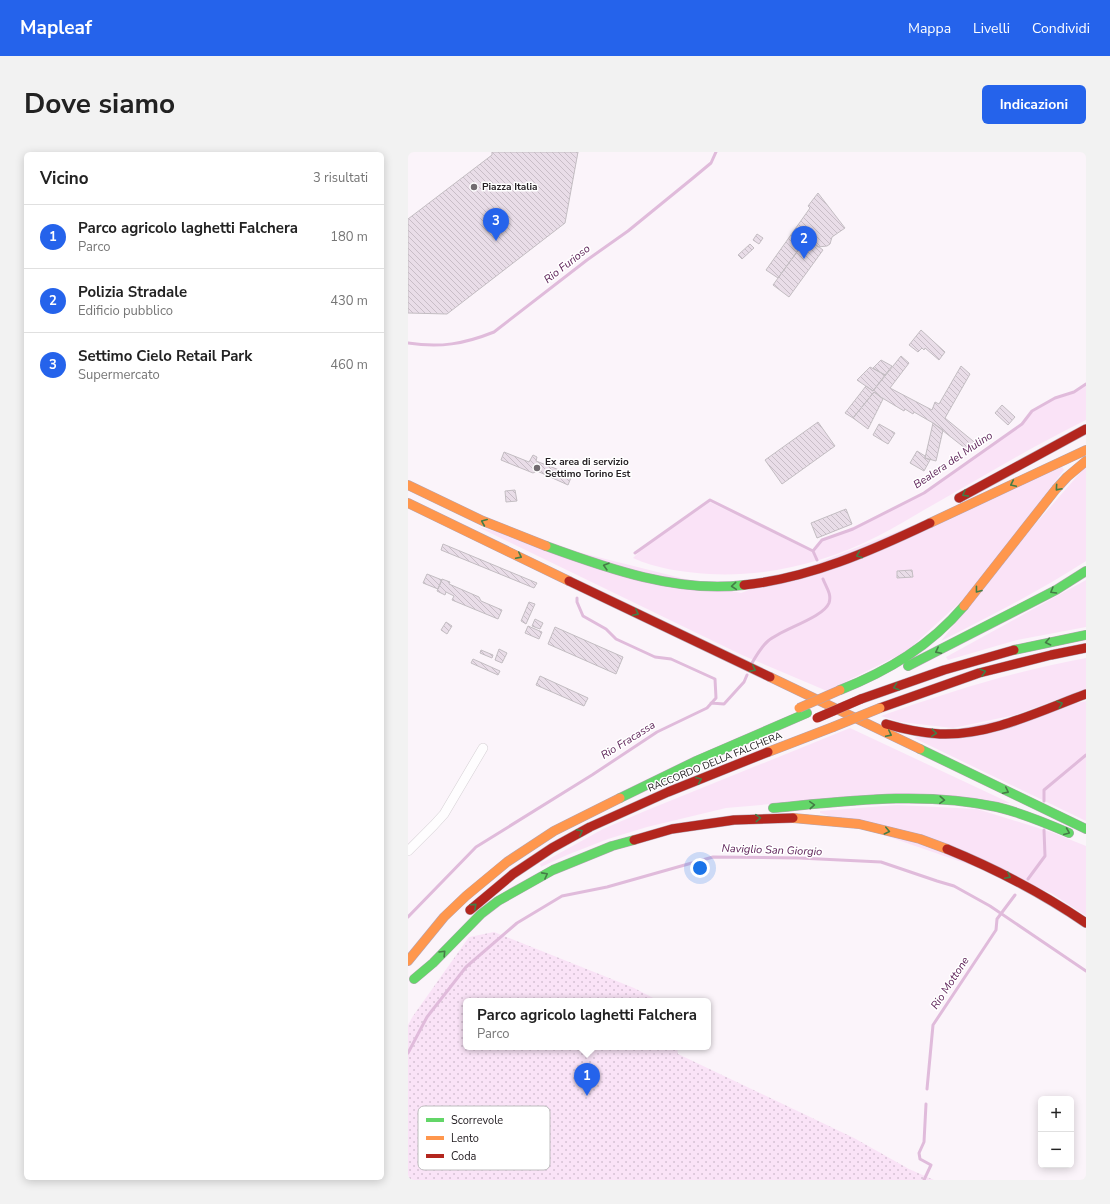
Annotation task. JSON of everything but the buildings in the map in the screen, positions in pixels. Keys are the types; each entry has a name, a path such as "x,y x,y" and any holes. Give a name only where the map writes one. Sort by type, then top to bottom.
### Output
{"highway":[{"path":"954,501 1086,429"},
{"path":"408,486 461,512 557,550 645,577 691,586 726,587 746,585 800,575 842,562 895,539 1086,450"},
{"path":"779,726 788,714 892,666 928,642 970,600 1056,489 1067,477 1086,461"},
{"path":"408,503 1086,829"},
{"path":"895,539 941,508"},
{"path":"779,726 874,683 1011,614 1056,590 1086,571"},
{"name":"RACCORDO DELLA FALCHERA","path":"408,960 444,917 466,896 507,862 554,832 591,812 702,758 779,726 793,728 861,700 974,660 1086,635"},
{"name":"RACCORDO DELLA FALCHERA","path":"462,917 513,874 552,848 590,827 668,792 880,708 979,673 1044,656 1086,648"},
{"path":"778,681 878,721 907,730 941,734 980,730 1001,725 1086,694"},
{"path":"764,808 901,798 940,800 988,805 1037,819 1075,835"},
{"path":"440,943 412,982 436,961 478,917 497,902 572,861 625,842 748,810"},
{"path":"678,828 713,822 770,818 820,819 875,828 927,842 979,861 1021,883 1086,923"}],"street":[{"path":"408,851 444,814 483,748"}],"shaded area":[{"path":"1086,385 1086,420 886,532 838,554 796,566 753,573 731,574 709,574 670,569 651,565 633,558 642,549 710,502 812,552 815,551 823,541 925,493 1023,424 1033,412 1055,399 1075,393"},
{"path":"1086,466 1086,561 1033,593 941,641 1023,538"},
{"path":"1062,467 1064,470 970,593 907,651 827,691 742,655 478,527 741,593"},
{"path":"1086,580 1086,627 1017,640 948,660 946,657"},
{"path":"1086,658 1086,689 1015,715 953,728 900,722 881,716 982,683 1033,669"},
{"path":"1086,701 1086,821 914,738"},
{"path":"850,728 1010,803 805,801 726,808 647,827 608,839 541,867 540,864 603,829"},
{"path":"897,805 977,809 1051,832 1086,846 1086,916 1051,893 820,813 820,811"},
{"path":"494,932 634,988 653,998 463,998 463,1050 677,1050 678,1054 854,1138 909,1169 934,1180 408,1180 408,1025 469,937"}],"waterway":[{"name":"Rio Furioso","path":"408,343 431,345 452,344 494,332 587,260 628,231 711,163 716,152"},
{"name":"Bealera del Mulino","path":"817,560 813,551 822,540 853,529 924,493 1022,424 1032,411 1055,398 1074,392 1086,384"},
{"name":"Rio Fracassa","path":"635,553 710,500 813,551"},
{"name":"Bealera del Mulino","path":"752,663 761,648 768,641 819,614 825,608 829,603 830,597 823,579"},
{"name":"Rio Fracassa","path":"408,917 476,847 592,775 657,732 707,708 716,698 715,679 671,659 655,657 616,639 606,629 583,616 577,602 577,598"},
{"name":"Bealera del Mulino","path":"711,703 724,704 744,682 747,675"},
{"name":"Rio Mottone","path":"1044,801 1044,790 1086,755"},
{"name":"Rio Mottone","path":"1028,879 1045,856 1044,830"},
{"name":"Naviglio San Giorgio","path":"408,1053 427,1017 466,967 517,923 562,896 607,887 713,857 799,858 881,862 954,886 990,906 1086,971"},
{"name":"Rio Mottone","path":"927,1089 933,1025 996,930 997,919 1015,895"},
{"name":"Rio Mottone","path":"924,1180 931,1165 920,1159 919,1153 924,1142 926,1104"}],"traffic: fast":[{"path":"546,546 619,571 669,582 694,586 719,587 744,585"},
{"path":"908,666 1056,590 1086,571"},
{"path":"840,690 858,683 907,656 937,633 964,606"},
{"path":"1014,650 1086,635"},
{"path":"620,798 696,761 807,713"},
{"path":"920,749 1086,829"},
{"path":"773,808 857,800 914,798 942,799 969,802 1006,809 1034,818 1069,833"},
{"path":"414,979 433,963 481,914 498,901 553,870 612,846 634,840"}],"traffic: slow":[{"path":"930,523 1086,450"},
{"path":"964,606 1056,489 1067,477 1086,461"},
{"path":"408,485 483,521 546,546"},
{"path":"408,503 569,581"},
{"path":"770,677 920,749"},
{"path":"799,708 840,690"},
{"path":"833,727 880,708"},
{"path":"768,752 833,727"},
{"path":"408,961 444,917 466,896 507,862 554,831 620,798"},
{"path":"793,818 859,824 920,839 947,849"}],"traffic: jam":[{"path":"959,498 1086,429"},
{"path":"744,585 816,570 885,544 930,523"},
{"path":"569,581 770,677"},
{"path":"880,708 979,673 1086,648"},
{"path":"861,699 944,670 1014,650"},
{"path":"886,724 899,728 940,734 959,734 996,727 1033,715 1086,694"},
{"path":"817,718 861,699"},
{"path":"470,910 513,874 552,848 590,827 668,792 768,752"},
{"path":"634,840 672,829 734,820 793,818"},
{"path":"947,849 1018,882 1086,923"}],"place":[{"name":"Piazza Italia","path":"474,187"},
{"name":"Settimo Cielo Retail Park","path":"496,241"},
{"name":"Polizia Stradale","path":"804,259"},
{"name":"Ex area di servizio Settimo Torino Est","path":"537,468"},
{"name":"Parco agricolo laghetti Falchera","path":"587,1096"}]}
